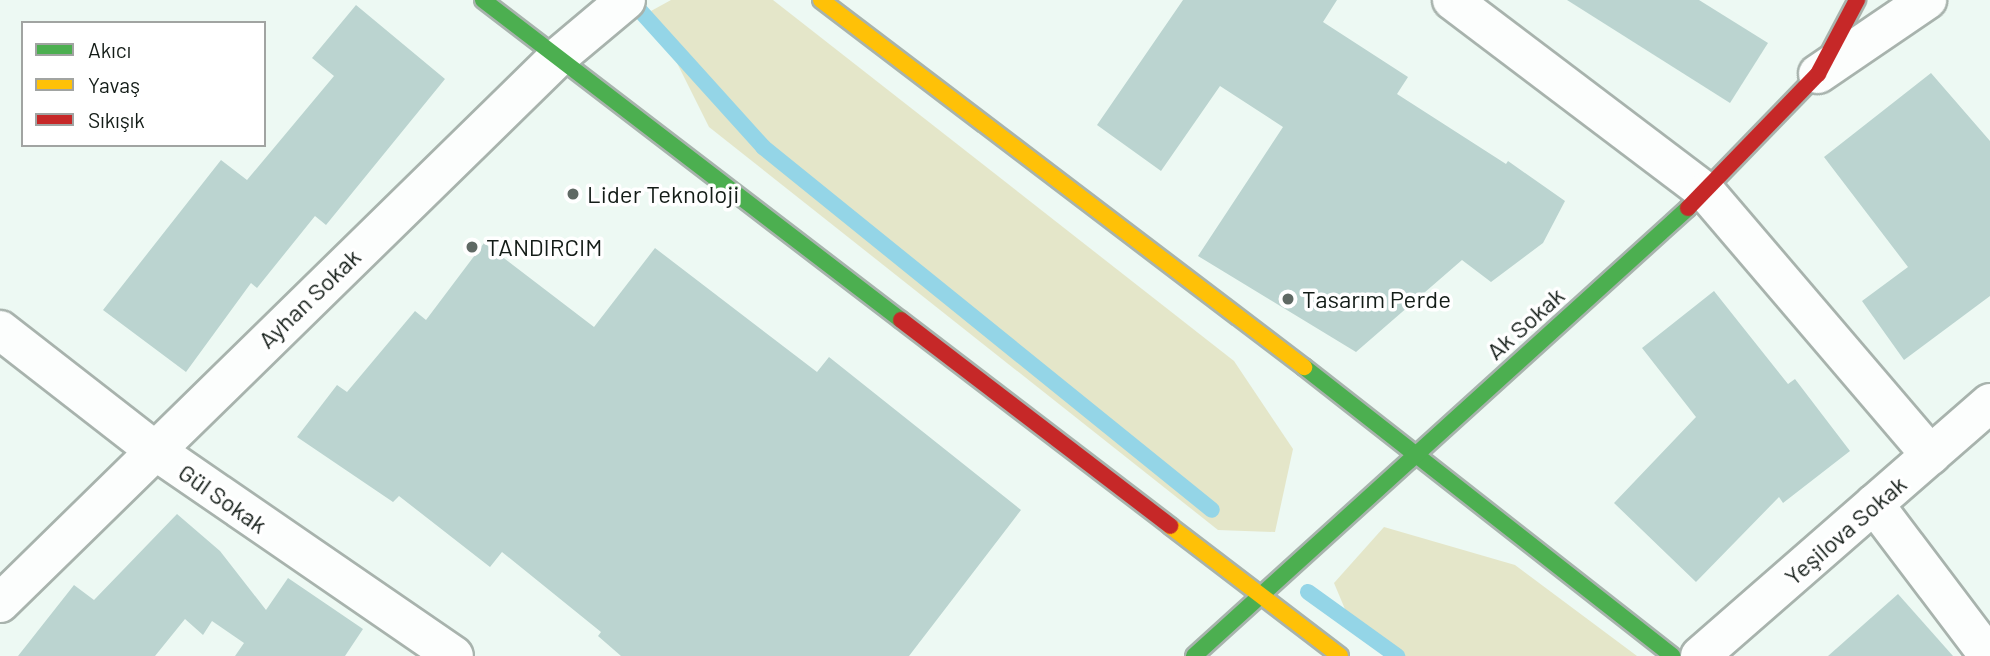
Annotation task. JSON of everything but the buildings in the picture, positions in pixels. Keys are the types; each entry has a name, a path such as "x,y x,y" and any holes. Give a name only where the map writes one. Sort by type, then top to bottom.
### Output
{"street":[{"path":"483,0 1261,591 1340,656"},
{"name":"Ayhan Sokak","path":"0,603 153,449 557,58 626,0"},
{"path":"821,0 1416,452 1672,656"},
{"path":"1452,0 1706,192 1931,455"},
{"name":"Ak Sokak","path":"1194,656 1261,591 1706,192 1818,74 1857,0"},
{"path":"1818,74 1927,0"},
{"name":"Gül Sokak","path":"0,330 153,449 454,656"},
{"name":"Yeşilova Sokak","path":"1700,656 1990,404"},
{"path":"1874,504 1989,656"}],"green space":[{"path":"671,0 773,0 1234,361 1293,449 1275,532 1218,530 709,127 651,11"},
{"path":"1384,527 1515,565 1637,656 1394,656 1350,621 1334,583"}],"waterway":[{"path":"634,4 763,147 1212,510"},
{"path":"1308,592 1397,656"}],"traffic: fast":[{"path":"483,0 901,320"},
{"path":"1194,656 1688,208"},
{"path":"1304,367 1672,656"}],"traffic: slow":[{"path":"821,0 1304,367"},
{"path":"1170,526 1340,656"}],"traffic: jam":[{"path":"1688,208 1818,74 1857,0"},
{"path":"901,320 1170,526"}],"place":[{"name":"Lider Teknoloji","path":"573,194"},
{"name":"TANDIRCIM","path":"472,247"},
{"name":"Tasarım Perde","path":"1288,299"}]}
